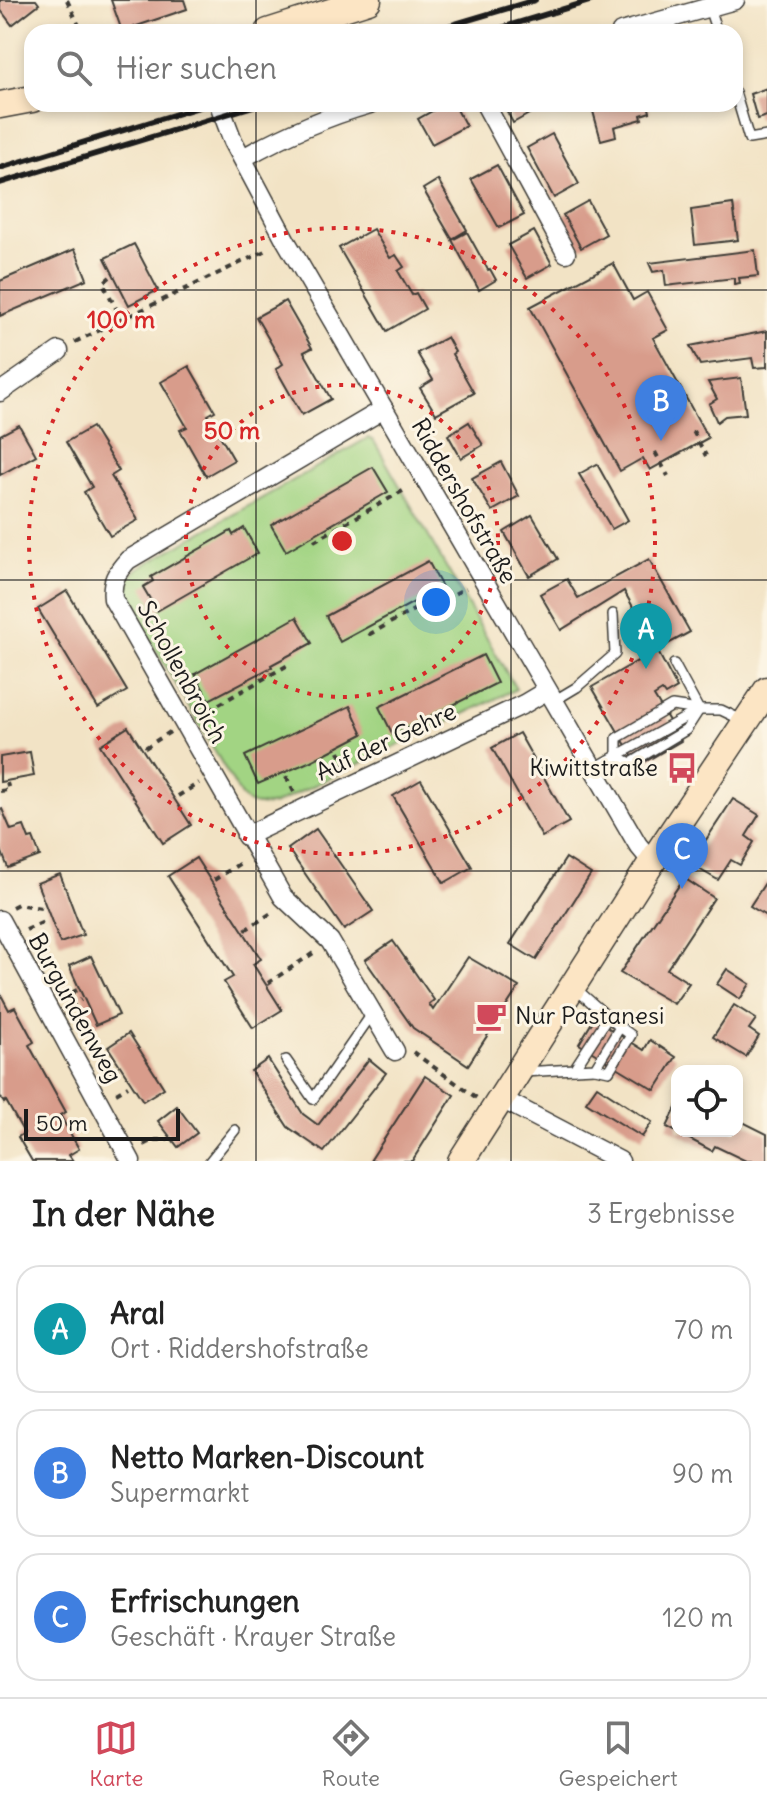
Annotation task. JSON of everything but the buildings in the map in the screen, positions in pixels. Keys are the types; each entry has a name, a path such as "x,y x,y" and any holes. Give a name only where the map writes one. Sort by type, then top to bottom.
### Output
{"main road":[{"path":"293,24 368,0"},
{"path":"0,105 24,100"},
{"path":"461,1161 652,862 767,690"}],"street":[{"path":"665,24 735,0"},
{"name":"Riddershofstraße","path":"222,112 286,241 549,696 638,845 652,862"},
{"path":"243,158 285,134 342,112"},
{"path":"489,112 566,253"},
{"path":"0,392 59,351"},
{"name":"Schollenbroich","path":"384,409 128,560 112,584 113,599 246,836 286,900 330,941 395,1051"},
{"name":"Auf der Gehre","path":"246,836 524,704 549,696"},
{"name":"Burgundenweg","path":"6,914 129,1157"},
{"path":"497,1104 620,1161"}],"lane":[{"path":"709,8 714,24"},
{"path":"741,112 749,139 767,136"},
{"path":"549,696 577,687 615,654 613,614"},
{"path":"674,664 699,710"},
{"path":"617,756 617,738 672,706 721,710 746,722"},
{"path":"593,769 699,710"},
{"path":"517,1072 595,1068 620,1027 572,986"},
{"path":"286,1060 313,1099 372,1014"},
{"path":"574,1069 608,1017"},
{"path":"210,1161 235,1130"}],"path":[{"path":"67,0 78,24"},
{"path":"59,351 265,251"},
{"path":"110,277 103,283 122,320"},
{"path":"693,431 706,456"},
{"path":"655,452 668,476"},
{"path":"314,541 424,478"},
{"path":"369,633 482,579"},
{"path":"145,748 288,665 287,662"},
{"path":"0,791 9,790 7,783"},
{"path":"214,880 257,853"},
{"path":"245,930 286,900"},
{"name":"Burgundenweg","path":"6,914 18,904 41,908"},
{"path":"268,983 330,941"},
{"path":"395,1051 403,1045 497,1104"},
{"path":"129,1157 154,1140 168,1140"}],"green space":[{"path":"368,438 374,441 516,689 275,804 252,804 241,796 127,601 126,583 137,569"}],"railway":[{"path":"455,24 535,0"},
{"path":"514,24 593,0"},
{"path":"0,168 183,112"},
{"path":"0,183 234,112"}],"place":[{"name":"Netto Marken-Discount","path":"661,441"},
{"name":"Aral","path":"646,669"},
{"name":"Kiwittstraße","path":"682,768"},
{"name":"Erfrischungen","path":"682,889"},
{"name":"Nur Pastanesi","path":"491,1016"}]}
